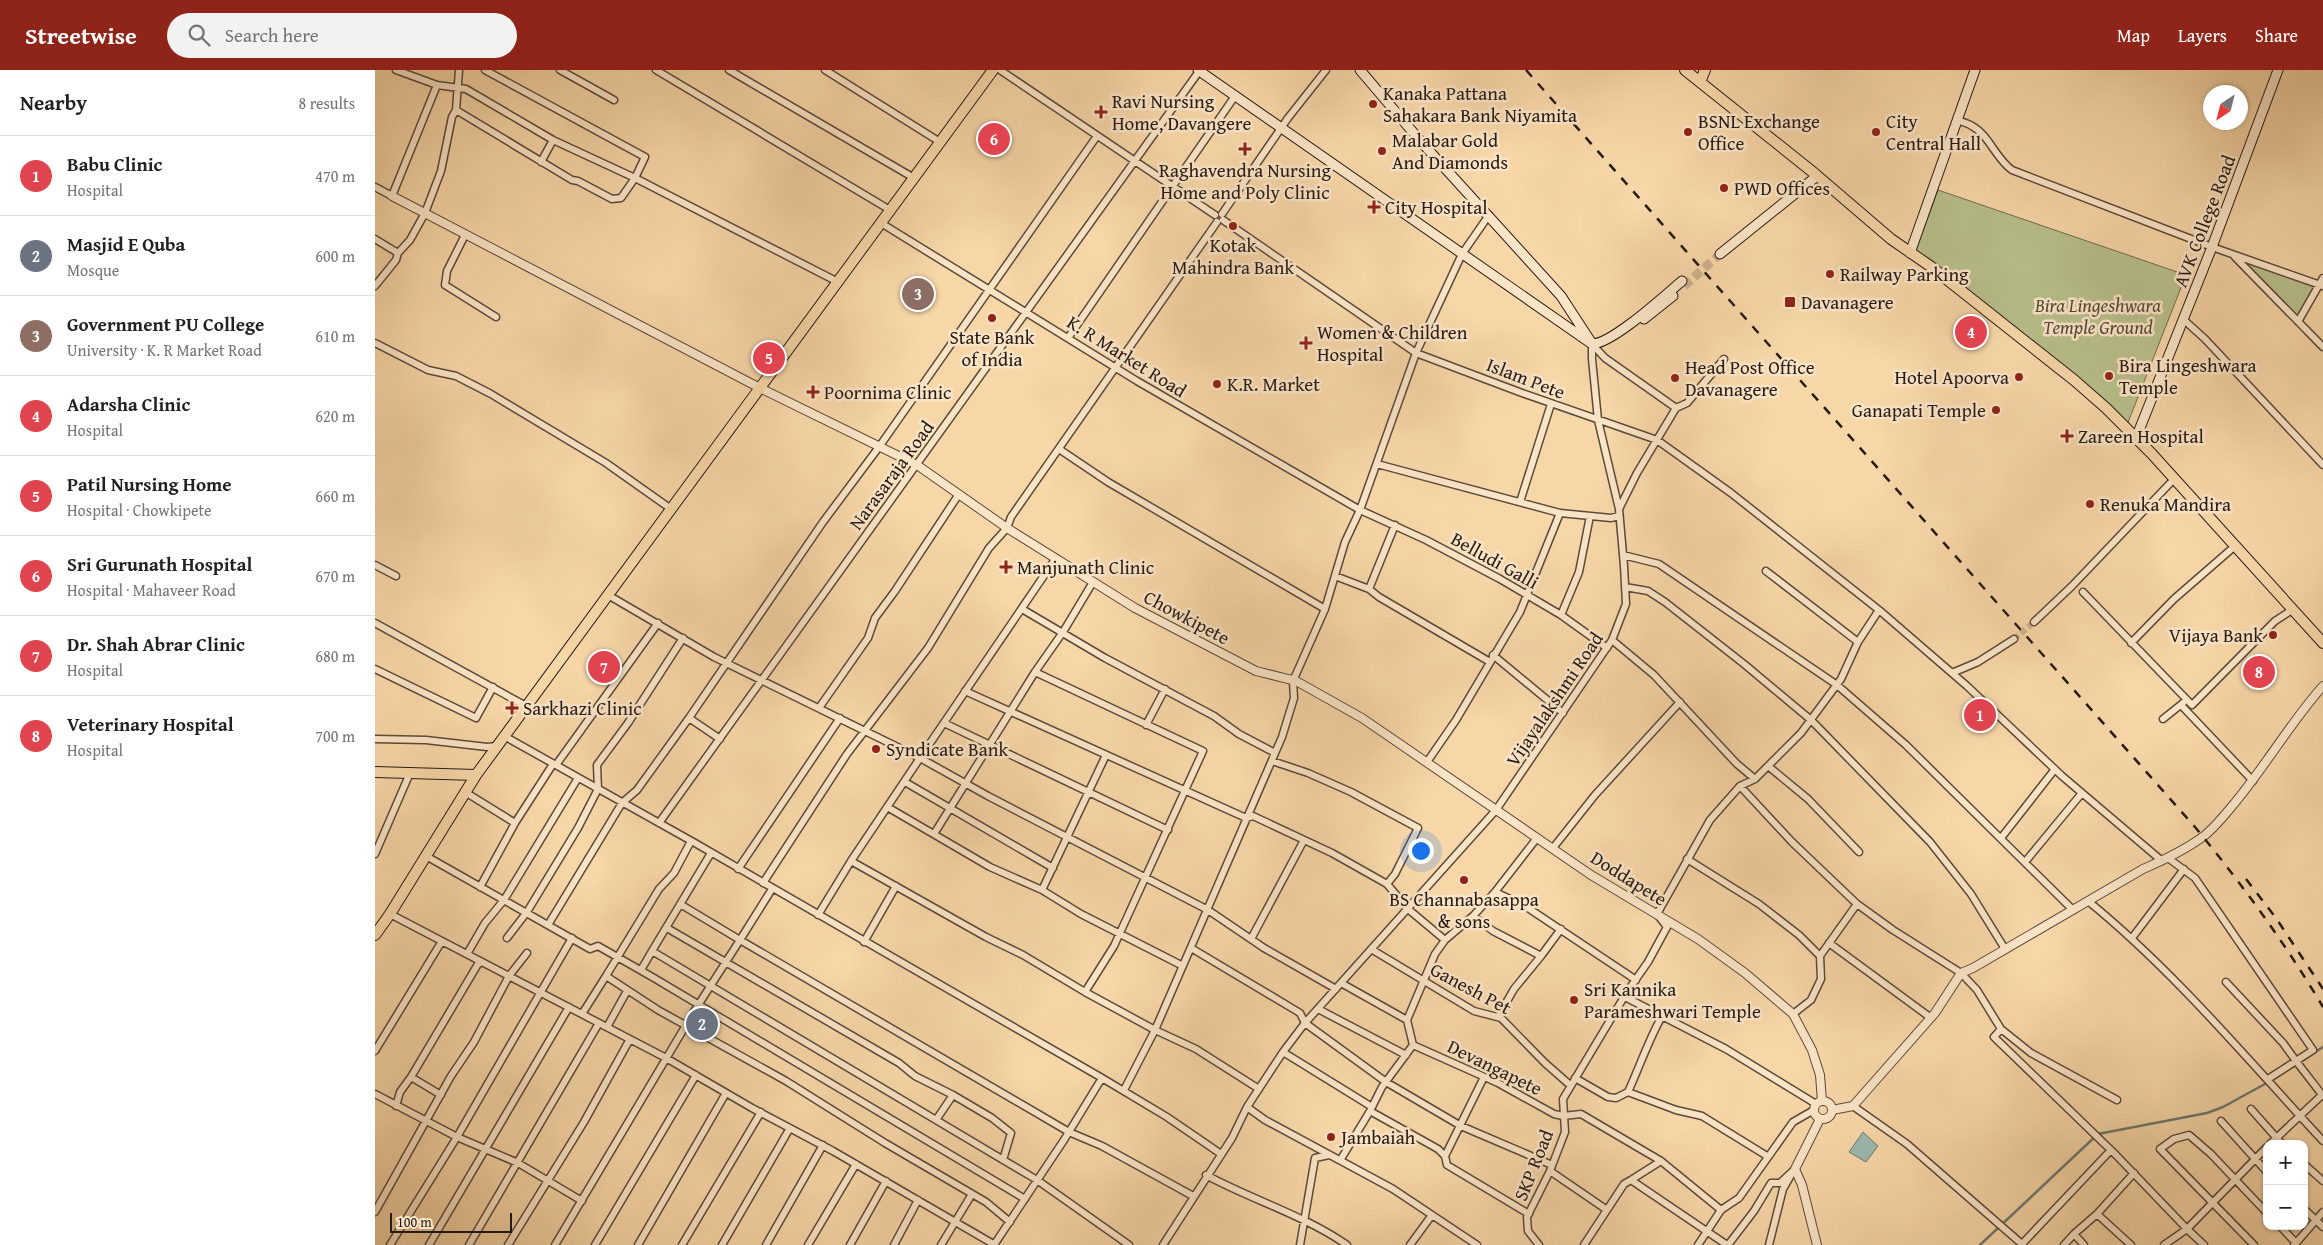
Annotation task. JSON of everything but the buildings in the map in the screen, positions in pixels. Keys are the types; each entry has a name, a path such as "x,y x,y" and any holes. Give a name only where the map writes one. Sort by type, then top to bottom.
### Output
{"main road":[{"path":"375,935 476,775 993,70"},
{"path":"1199,70 1593,346"},
{"path":"1360,70 1423,144 1489,215 1493,223 1561,296 1593,346"},
{"path":"1685,70 1910,253 2073,380 2136,438 2175,478 2323,643"},
{"path":"1700,82 1705,70"},
{"path":"1910,253 1975,70"},
{"name":"AVK College Road","path":"2136,438 2212,248 2278,70"},
{"path":"1719,252 1815,174"},
{"path":"1593,346 1614,335 1683,284"},
{"path":"375,773 476,775"}],"street":[{"path":"397,70 437,85 467,89 553,140 635,178 838,282"},
{"path":"376,282 394,264 398,253 410,240 425,213 441,171 452,118 456,110 456,89 459,70"},
{"path":"456,110 572,180 578,181 612,199 621,198 635,178 645,157 485,70"},
{"path":"561,70 614,100"},
{"path":"656,70 890,210"},
{"path":"729,70 914,178"},
{"path":"825,70 940,142"},
{"name":"Islam Pete","path":"1000,70 1416,353 1551,404 1657,440 1731,493 1879,610 1952,673 2082,793 2165,859 2184,869 2195,878 2313,1050 2298,1063"},
{"name":"Narasaraja Road","path":"659,823 1199,70"},
{"path":"763,884 847,754 928,648 989,548 1007,528 1011,517 1114,367 1283,129 1288,118 1326,70"},
{"path":"375,187 392,196 437,85"},
{"path":"1068,338 1235,96"},
{"path":"1957,120 1973,126 1979,131 2004,165 2012,170 2212,248 2322,286"},
{"path":"548,925 622,803 637,790 689,718 823,522 879,447 1097,136"},
{"path":"541,162 553,140"},
{"name":"Chowkipete","path":"392,196 760,388 917,465 1007,528 1135,608 1256,672 1293,681 1320,693 1362,718 1496,810"},
{"path":"1124,1090 1155,1030 1272,761 1294,698 1293,681 1325,609 1345,542 1360,510 1416,353 1462,254 1489,215"},
{"name":"K. R Market Road","path":"881,223 1027,311 1114,367 1360,510"},
{"path":"465,235 447,271 445,285 495,317"},
{"path":"375,239 398,253"},
{"path":"2234,255 2299,320 2323,348"},
{"path":"2299,320 2322,286 2323,278"},
{"path":"2184,320 2205,339 2323,465"},
{"path":"375,343 428,370 457,376 491,394 606,463 671,509"},
{"path":"1593,346 1676,408"},
{"name":"Vijayalakshmi Road","path":"1163,1245 1206,1175 1232,1138 1247,1107 1283,1052 1318,1009 1496,810 1612,640 1626,604 1623,555 1619,513 1599,420 1592,359 1593,346"},
{"path":"1377,464 1560,513 1611,518 1619,513 1676,408 1687,402 1724,359"},
{"path":"1520,502 1551,404"},
{"path":"1059,449 1108,482 1325,609"},
{"path":"2034,622 2079,579 2175,478"},
{"path":"819,708 868,638 875,618 959,494"},
{"name":"Belludi Galli","path":"1360,510 1426,540 1528,595 1561,614 1607,648"},
{"path":"1427,762 1456,720 1520,612 1560,513"},
{"path":"1561,614 1579,572 1591,516"},
{"path":"1369,589 1395,526"},
{"path":"2131,642 2174,599 2235,546"},
{"path":"1623,555 1659,564 1837,685 1906,745 2073,910"},
{"path":"817,915 851,861 889,808 920,758 1056,558"},
{"path":"375,565 396,576"},
{"path":"1765,571 1858,642"},
{"path":"1335,576 1369,589 1379,597 1490,662"},
{"path":"934,834 1093,582"},
{"path":"1625,587 1647,591 1665,602 1811,720 1930,842 1971,894 2005,949"},
{"path":"2083,592 2192,705 2275,621 2292,610"},
{"path":"608,595 727,663 865,730 1146,876 1208,910 1251,939 1407,1020"},
{"path":"1023,609 1214,716 1239,734 1275,753"},
{"path":"1657,914 1710,820 1740,786 1755,779 1811,720 1837,685 1858,642 1879,610"},
{"path":"375,623 526,706"},
{"path":"480,887 515,823 554,764 658,623"},
{"path":"507,938 527,912 578,828 598,789 597,765 628,723 683,638"},
{"path":"1952,673 1978,662 2014,639"},
{"path":"1612,640 1654,675 1737,764 1755,779"},
{"path":"1493,655 1563,713"},
{"path":"375,669 476,718 493,687"},
{"path":"1035,672 1203,751 1114,946 1085,992"},
{"path":"1833,1110 1853,1106 1931,1018 1961,973 2143,869 2165,859 2208,832 2253,781 2323,686"},
{"path":"1146,725 1165,689"},
{"path":"965,691 1246,818 1253,816 1304,840 1387,884 1408,909 1445,940"},
{"path":"2163,719 2187,700"},
{"path":"1553,848 1595,795 1680,702"},
{"path":"2181,705 2253,781"},
{"path":"689,718 720,739"},
{"path":"738,869 840,718"},
{"path":"944,723 1168,830"},
{"path":"504,736 691,841 1124,1090 1221,1154"},
{"path":"375,739 426,740 487,747 497,746"},
{"path":"1042,890 1106,755"},
{"path":"1272,761 1308,773 1351,792 1418,828 1395,874 1387,884"},
{"path":"1768,766 1807,799 1859,852"},
{"path":"2001,838 2055,769"},
{"path":"375,854 410,773"},
{"path":"467,954 485,923 504,900 578,778"},
{"path":"905,782 1053,868"},
{"path":"1740,786 1792,842 1857,904 1893,930 1961,973 1977,990 2001,1029 2031,1053 2117,1100"},
{"path":"465,792 515,823"},
{"path":"2025,862 2082,793"},
{"path":"889,808 990,867 1042,890 1183,966"},
{"name":"Doddapete","path":"1496,810 1591,875 1698,939 1745,973 1793,1014"},
{"path":"1341,1159 1386,1082 1413,1045 1407,1020 1435,954 1445,940 1473,916 1495,892 1537,838"},
{"path":"1251,939 1304,840"},
{"path":"582,1014 659,889 674,873 691,841"},
{"path":"641,970 711,853"},
{"path":"426,856 590,949 598,946 641,970 1025,1199"},
{"path":"1687,859 1759,904 1799,935 1820,956"},
{"path":"851,861 985,937 1023,955 1085,992 1155,1030 1196,1049 1259,1089"},
{"path":"2132,938 2184,869"},
{"path":"865,942 896,886"},
{"path":"555,1245 686,1025 772,889"},
{"path":"1495,892 1525,906 1636,980"},
{"path":"2088,901 2132,938 2270,1081 2323,1141"},
{"path":"680,904 1069,1132 1102,1146 1193,1196"},
{"path":"1820,1120 1815,1116 1819,1075 1812,1050 1793,1014 1811,1000 1821,979 1820,956 1857,904"},
{"path":"390,914 666,1058 823,1145 995,1245 1102,1078"},
{"name":"SKP Road","path":"1539,1245 1528,1231 1529,1214 1551,1168 1565,1132 1563,1099 1667,927 1657,914"},
{"path":"1473,916 1493,931 1541,956"},
{"path":"667,928 899,1063 915,1076 953,1095 992,1118 1011,1132 1003,1160"},
{"path":"1498,1017 1514,989 1561,929"},
{"path":"390,1245 457,1137 572,938"},
{"path":"375,1051 442,941"},
{"path":"1829,944 1931,1018"},
{"path":"1191,948 1300,1013 1305,1024 1386,1082 1461,1126 1551,1168 1607,1210"},
{"name":"Ganesh Pet","path":"1371,949 1474,1011 1498,1017 1515,1030 1545,1063 1570,1085"},
{"path":"652,951 1037,1180 1129,1245"},
{"path":"375,1212 441,1095 474,1042 509,976 527,953"},
{"path":"396,1106 400,1092 411,1077 478,964 482,962"},
{"path":"606,976 627,991 786,1081 885,1143 973,1194 1010,1222"},
{"path":"2226,982 2283,1044 2322,1095 2275,1138"},
{"path":"607,1027 627,991"},
{"path":"1625,997 1727,1049 1817,1105"},
{"path":"429,1245 569,1007"},
{"path":"1318,1009 1406,1055"},
{"path":"1575,1078 1608,1097 1615,1098 1628,1092 1640,1066 1646,1044 1662,1016"},
{"path":"469,1245 599,1023"},
{"path":"2001,1029 1994,1037 2093,1132 2204,1245"},
{"path":"509,1245 584,1122 630,1039"},
{"name":"Devangapete","path":"1413,1045 1484,1077 1554,1114 1563,1116 1581,1114 1661,1161 1721,1210"},
{"path":"1283,1052 1371,1109 1438,1149 1445,1156 1447,1165 1529,1214"},
{"path":"2270,1081 2298,1063"},
{"path":"595,1245 696,1076"},
{"path":"411,1077 441,1095"},
{"path":"1445,1156 1484,1077"},
{"path":"1628,1092 1676,1110 1702,1116 1767,1156"},
{"path":"638,1245 727,1093"},
{"path":"375,1094 457,1137 518,1163 582,1201"},
{"path":"936,1120 953,1095"},
{"path":"1698,1245 1721,1210 1739,1198 1767,1156 1793,1122 1817,1105 1830,1104 1833,1110"},
{"path":"1853,1106 1907,1144 2022,1245 2111,1150"},
{"path":"1247,1107 1265,1120 1329,1155 1341,1159"},
{"path":"2251,1109 2277,1140"},
{"path":"1820,1120 1829,1118 1833,1110"},
{"path":"682,1245 761,1112"},
{"path":"1769,1245 1783,1190 1820,1120"},
{"path":"2221,1121 2263,1168"},
{"path":"722,1245 790,1128"},
{"path":"2254,1245 2160,1149 2174,1139 2189,1135 2211,1154 2234,1181 2263,1209"},
{"path":"767,1245 823,1145"},
{"path":"2164,1245 2187,1229 2263,1152"},
{"path":"1300,1245 1315,1158 1329,1155"},
{"path":"1341,1159 1340,1162 1393,1189 1477,1245"},
{"path":"1584,1245 1624,1184 1661,1161"},
{"path":"808,1245 856,1164"},
{"path":"2308,1168 2323,1181"},
{"path":"1631,1180 1706,1233 1728,1245 1754,1211 1771,1183 1780,1182 1795,1169"},
{"path":"1795,1169 1802,1185 1817,1245"},
{"path":"2063,1245 2097,1214 2134,1173"},
{"path":"1206,1175 1231,1189 1305,1222 1347,1245"},
{"path":"850,1245 886,1181"},
{"path":"941,1245 973,1194"},
{"path":"894,1245 918,1200"},
{"path":"2283,1230 2295,1244 2323,1212"},
{"path":"2308,1213 2323,1227"},
{"path":"2097,1214 2131,1245"},
{"path":"1422,1245 1412,1242 1432,1215"},
{"path":"2075,1234 2083,1245"}],"green space":[{"name":"Bira Lingeshwara Temple Ground","path":"1938,190 2186,275 2127,425 1915,253"},
{"path":"2242,261 2315,286 2298,317"}],"water":[{"path":"1863,1132 1878,1146 1866,1162 1849,1152"}],"waterway":[{"path":"1980,1245 2098,1134 2207,1113 2223,1107 2274,1079 2323,1047"}],"tunnel":[{"path":"1684,286 1720,254"},
{"path":"2014,639 2034,622"}],"railway":[{"path":"1526,70 2195,827 2262,914 2294,960 2323,1007"},
{"path":"2246,879 2276,918 2323,989"}],"place":[{"name":"Kanaka Pattana Sahakara Bank Niyamita","path":"1373,104"},
{"name":"Ravi Nursing Home, Davangere","path":"1101,112"},
{"name":"BSNL Exchange Office","path":"1688,132"},
{"name":"City Central Hall","path":"1876,132"},
{"name":"Sri Gurunath Hospital","path":"994,139"},
{"name":"Raghavendra Nursing Home and Poly Clinic","path":"1245,149"},
{"name":"Malabar Gold And Diamonds","path":"1382,151"},
{"name":"PWD Offices","path":"1724,188"},
{"name":"City Hospital","path":"1374,207"},
{"name":"Kotak Mahindra Bank","path":"1233,226"},
{"name":"Railway Parking","path":"1830,274"},
{"name":"Government PU College","path":"918,294"},
{"name":"Davanagere","path":"1790,302"},
{"name":"State Bank of India","path":"992,318"},
{"name":"Adarsha Clinic","path":"1971,332"},
{"name":"Women & Children Hospital","path":"1306,343"},
{"name":"Patil Nursing Home","path":"769,358"},
{"name":"Bira Lingeshwara Temple","path":"2109,376"},
{"name":"Hotel Apoorva","path":"2019,377"},
{"name":"Head Post Office Davanagere","path":"1675,378"},
{"name":"K.R. Market","path":"1217,384"},
{"name":"Poornima Clinic","path":"813,392"},
{"name":"Ganapati Temple","path":"1996,410"},
{"name":"Zareen Hospital","path":"2067,436"},
{"name":"Renuka Mandira","path":"2090,504"},
{"name":"Manjunath Clinic","path":"1006,567"},
{"name":"Vijaya Bank","path":"2273,635"},
{"name":"Dr. Shah Abrar Clinic","path":"604,667"},
{"name":"Veterinary Hospital","path":"2259,672"},
{"name":"Sarkhazi Clinic","path":"512,708"},
{"name":"Babu Clinic","path":"1980,715"},
{"name":"Syndicate Bank","path":"876,749"},
{"name":"BS Channabasappa & sons","path":"1464,880"},
{"name":"Sri Kannika Parameshwari Temple","path":"1574,1000"},
{"name":"Masjid E Quba","path":"702,1024"},
{"name":"Jambaiah","path":"1331,1137"}]}
